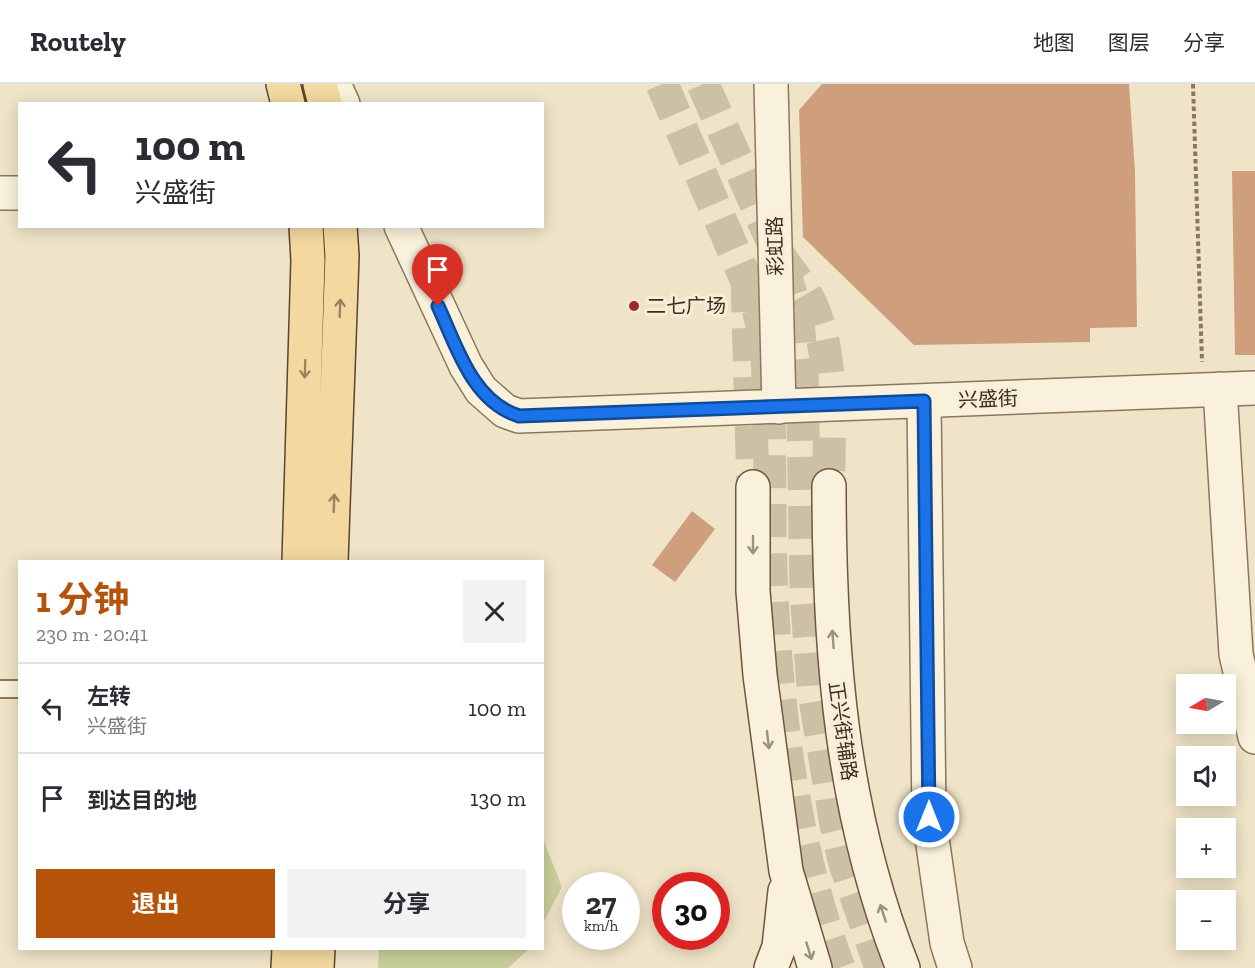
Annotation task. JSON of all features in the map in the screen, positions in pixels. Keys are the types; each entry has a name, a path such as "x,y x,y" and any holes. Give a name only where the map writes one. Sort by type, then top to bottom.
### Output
{"main road":[{"path":"283,84 288,102"},
{"path":"320,84 324,102"},
{"path":"299,560 308,260 306,228"},
{"path":"332,560 340,328 340,228"},
{"path":"288,968 289,950"},
{"path":"317,968 318,950"}],"street":[{"path":"334,84 342,102"},
{"name":"彩虹路","path":"771,84 779,407"},
{"path":"0,194 18,193"},
{"name":"兴盛街","path":"401,228 466,366 481,390 505,411 519,416 1255,388"},
{"path":"1211,389 1236,654 1255,737"},
{"path":"924,401 929,817 947,943 955,968"},
{"name":"正兴街辅路","path":"829,486 829,587 836,687 850,785 865,856 903,968"},
{"path":"753,487 753,591 759,664 786,872 815,968"},
{"path":"771,968 779,947 786,872"}],"lane":[{"path":"0,689 18,689"}],"path":[{"path":"1194,84 1211,389"}],"green space":[{"path":"544,842 562,887 544,921"},
{"path":"379,950 528,950 508,968 378,968"}],"building":[{"path":"822,84 1129,84 1135,171 1137,327 1090,328 1090,342 914,345 803,237 799,110"},
{"path":"1232,171 1255,171 1255,355 1235,355"},
{"path":"692,511 715,529 675,582 652,565"}],"tunnel":[{"path":"662,84 757,305 766,341 772,596 784,738 800,832 824,924 839,968"},
{"path":"703,84 778,254 797,312 802,366 806,591 813,687 836,825 845,864 881,968"},
{"path":"778,254 808,297 819,325 824,347 829,393 829,486"},
{"path":"747,279 753,487"}],"place":[{"name":"二七广场","path":"634,306"}],"route":[{"path":"438,306 466,366 481,390 505,411 519,416 924,401 928,571 929,817"}]}
